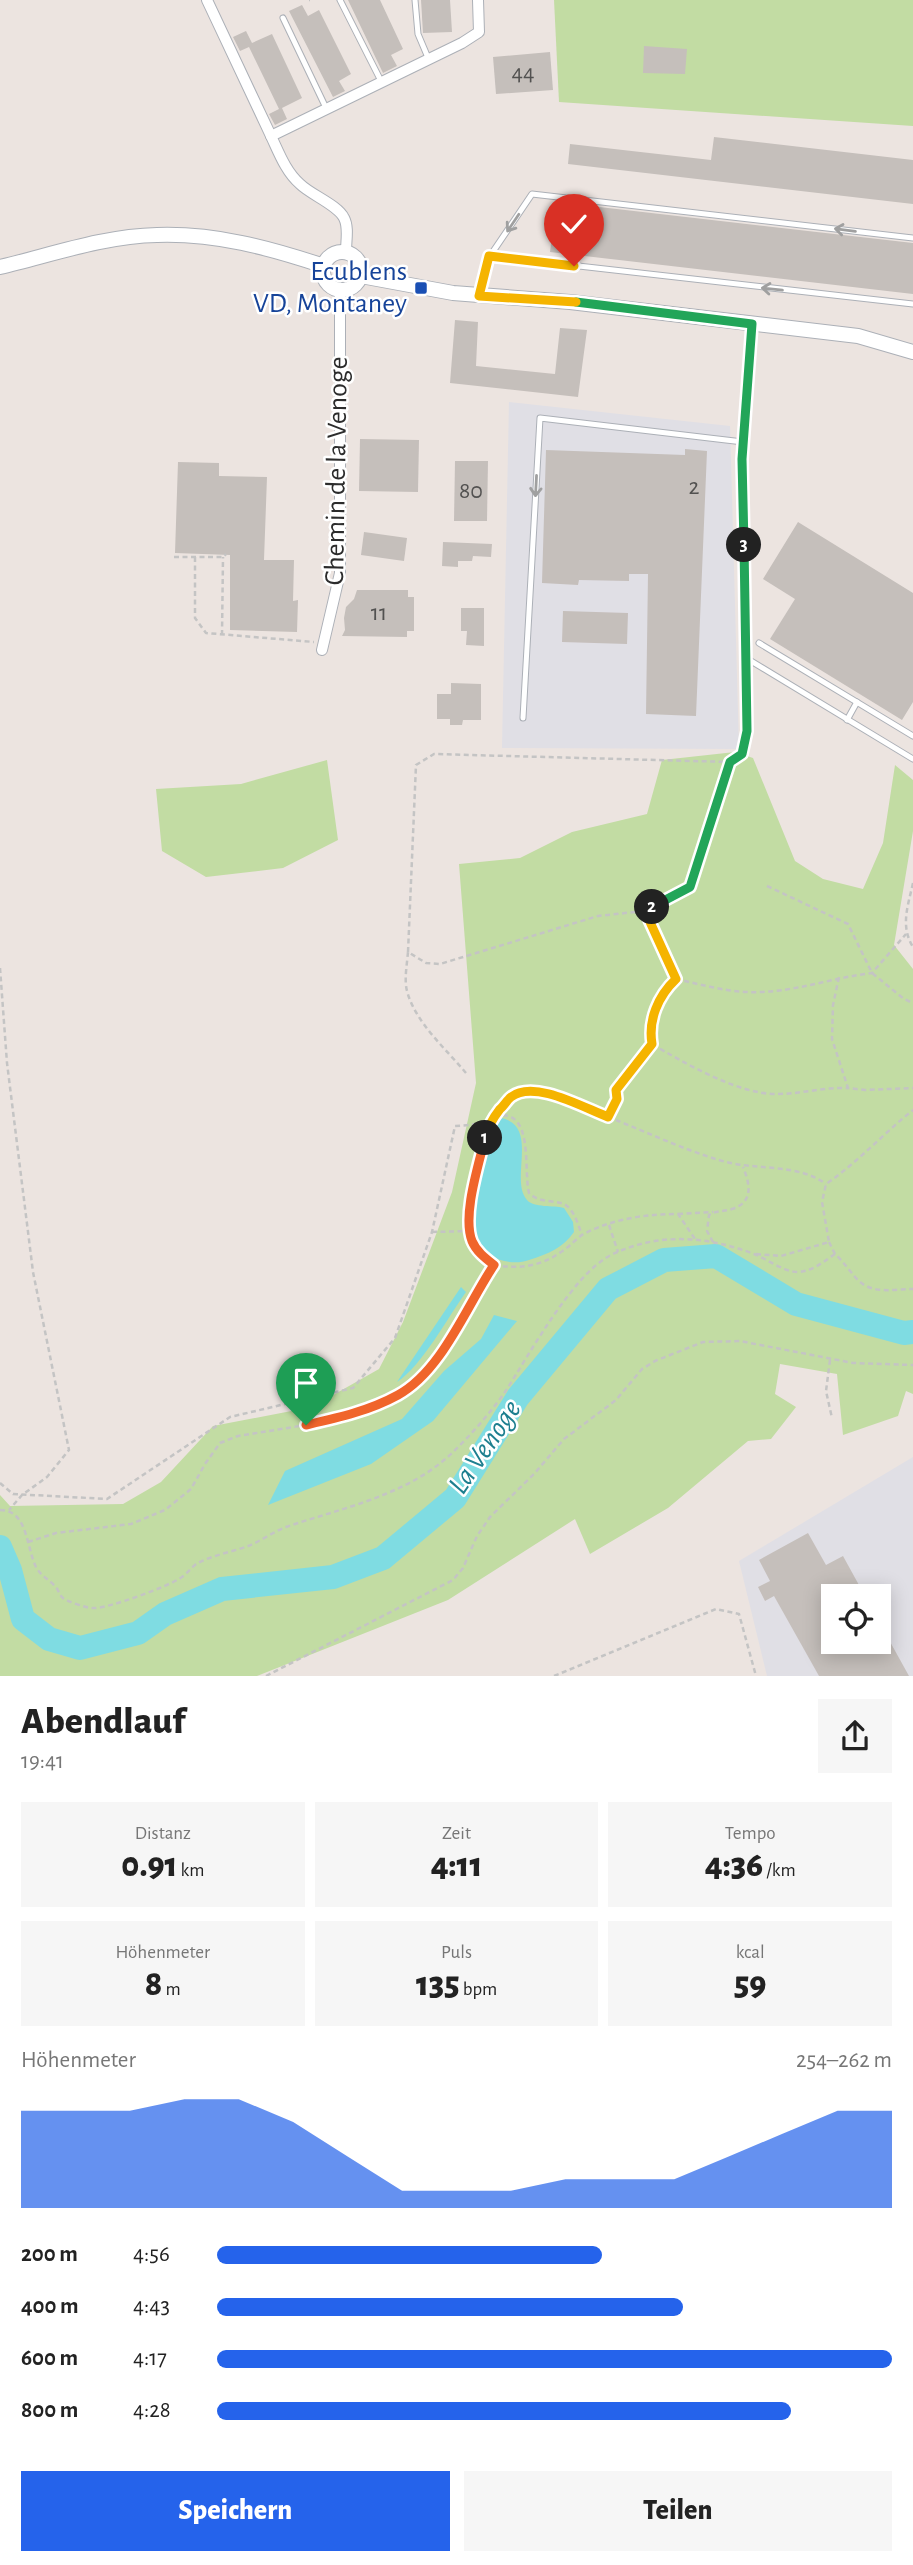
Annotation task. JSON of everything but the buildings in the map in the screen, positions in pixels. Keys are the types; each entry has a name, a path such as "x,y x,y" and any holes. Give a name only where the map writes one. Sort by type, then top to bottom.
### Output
{"street":[{"path":"207,0 284,164 297,182 315,197 337,209 344,217 346,251 359,262 361,276 351,288 340,290 326,280 324,266 332,255 346,251"},
{"path":"271,136 429,60 479,32 478,0"},
{"path":"0,267 99,243 155,234 233,240 324,266"},
{"path":"361,276 479,296 570,302 858,337 913,352"},
{"name":"Chemin de la Venoge","path":"323,647 340,573 340,290"},
{"path":"747,731 744,442 752,324"}],"lane":[{"path":"340,0 381,82"},
{"path":"415,0 418,34 429,60"},
{"path":"283,18 327,110"},
{"path":"479,296 489,256 532,194 913,238"},
{"path":"489,256 913,304"},
{"path":"523,718 540,418 744,442"},
{"path":"759,643 913,736"},
{"path":"746,657 913,759"},
{"path":"847,720 857,702"}],"path":[{"path":"174,556 224,556 222,635"},
{"path":"195,557 195,618 206,633 323,647"},
{"path":"466,1073 421,1019 406,989 416,765 435,754 730,762 742,754 747,731"},
{"path":"408,952 426,963 440,964 598,916 645,911 690,887 730,762"},
{"path":"913,883 905,917 906,934 913,947"},
{"path":"767,886 848,924 872,973 913,1003"},
{"path":"645,911 676,979"},
{"path":"676,979 748,992 799,987 839,977 872,973 906,934"},
{"path":"0,968 7,1063 33,1272 69,1450 47,1476 22,1495 9,1510"},
{"path":"839,977 833,1005 832,1040 848,1088"},
{"path":"676,979 666,988 649,1028 652,1044 682,1062 757,1093 779,1094 824,1087 864,1090 913,1088"},
{"path":"608,1117 617,1099 616,1090 652,1044"},
{"path":"742,1166 749,1181 749,1194 743,1204 731,1210 643,1215 582,1235 563,1251 518,1269 494,1265 473,1244 469,1231 477,1170 488,1127 511,1096 526,1090 545,1092 722,1161 814,1175 826,1184"},
{"path":"913,1110 873,1143 850,1168 826,1184 822,1202 829,1242 835,1254 857,1279 869,1288 880,1291 913,1289"},
{"path":"0,1483 13,1494 107,1499 230,1417 353,1388 395,1338 432,1232 454,1126 481,1124 504,1114 511,1116 520,1125 525,1141 529,1193 535,1199 562,1203 569,1207 582,1235"},
{"path":"713,1242 707,1231 707,1221 714,1212"},
{"path":"678,1214 695,1239"},
{"path":"609,1225 618,1252"},
{"path":"432,1232 469,1231"},
{"path":"0,1510 9,1510 18,1515 35,1565 43,1578 53,1583 63,1598 93,1608 118,1603 180,1578 197,1563 252,1545 282,1529 371,1499 425,1475 452,1453 485,1417 503,1394 538,1337 586,1275 618,1252 636,1244 656,1240 695,1239 753,1254 795,1272 813,1269 835,1254"},
{"path":"753,1254 781,1256 829,1242"},
{"path":"28,1542 56,1534 131,1524 164,1510 191,1489 220,1443 239,1436 306,1425 355,1413 400,1394 423,1374 440,1351 494,1265"},
{"path":"266,1676 453,1580 463,1569 477,1536 490,1517 534,1474 564,1438 616,1400 642,1369 655,1361 694,1345 719,1341 750,1343 853,1363 913,1365"},
{"path":"830,1360 826,1391 832,1418"},
{"path":"554,1676 716,1609 739,1614 756,1676"}],"shaded area":[{"path":"509,402 730,426 739,749 502,748"},
{"path":"913,1457 913,1676 767,1676 739,1561"}],"green space":[{"path":"554,0 913,0 913,126 559,102"},
{"path":"735,752 753,758 795,861 823,879 863,889 883,843 895,765 913,780 913,831 894,945 913,969 913,1394 906,1391 898,1416 843,1435 837,1374 780,1364 775,1394 796,1407 771,1439 748,1441 668,1508 590,1554 575,1519 448,1600 257,1676 0,1676 0,1495 10,1506 123,1504 161,1482 213,1426 312,1407 379,1369 403,1322 452,1192 476,1083 459,864 520,858 572,832 647,814 662,760"},
{"path":"327,760 338,840 283,868 206,877 162,851 156,789 241,784"}],"water":[{"path":"501,1118 513,1123 519,1131 522,1142 522,1191 527,1200 539,1205 564,1208 573,1222 574,1232 560,1246 522,1262 505,1261 490,1255 475,1236 474,1214 478,1180 489,1132 493,1124"},
{"path":"461,1287 466,1292 434,1340 416,1365 397,1382"},
{"path":"494,1315 517,1321 433,1421 371,1464 268,1505 285,1471 402,1419 444,1371 481,1339"}],"waterway":[{"name":"La Venoge","path":"0,1547 10,1570 23,1619 49,1639 80,1648 138,1633 165,1614 222,1589 333,1577 383,1558 455,1498 518,1397 608,1289 664,1260 716,1256 796,1304 904,1333 913,1332"}],"place":[{"name":"Ecublens VD, Montaney","path":"421,288"}],"route":[{"path":"306,1425 355,1413 400,1394 423,1374 461,1321 494,1265 482,1256 473,1244 469,1231 470,1209 488,1127 511,1096 526,1090 545,1092 608,1117 617,1099 616,1090 652,1044 649,1028 655,1009 666,988 676,979 645,911 690,887 730,762 742,754 747,731 742,459 752,324 570,302 479,296 489,256 574,266"}]}
